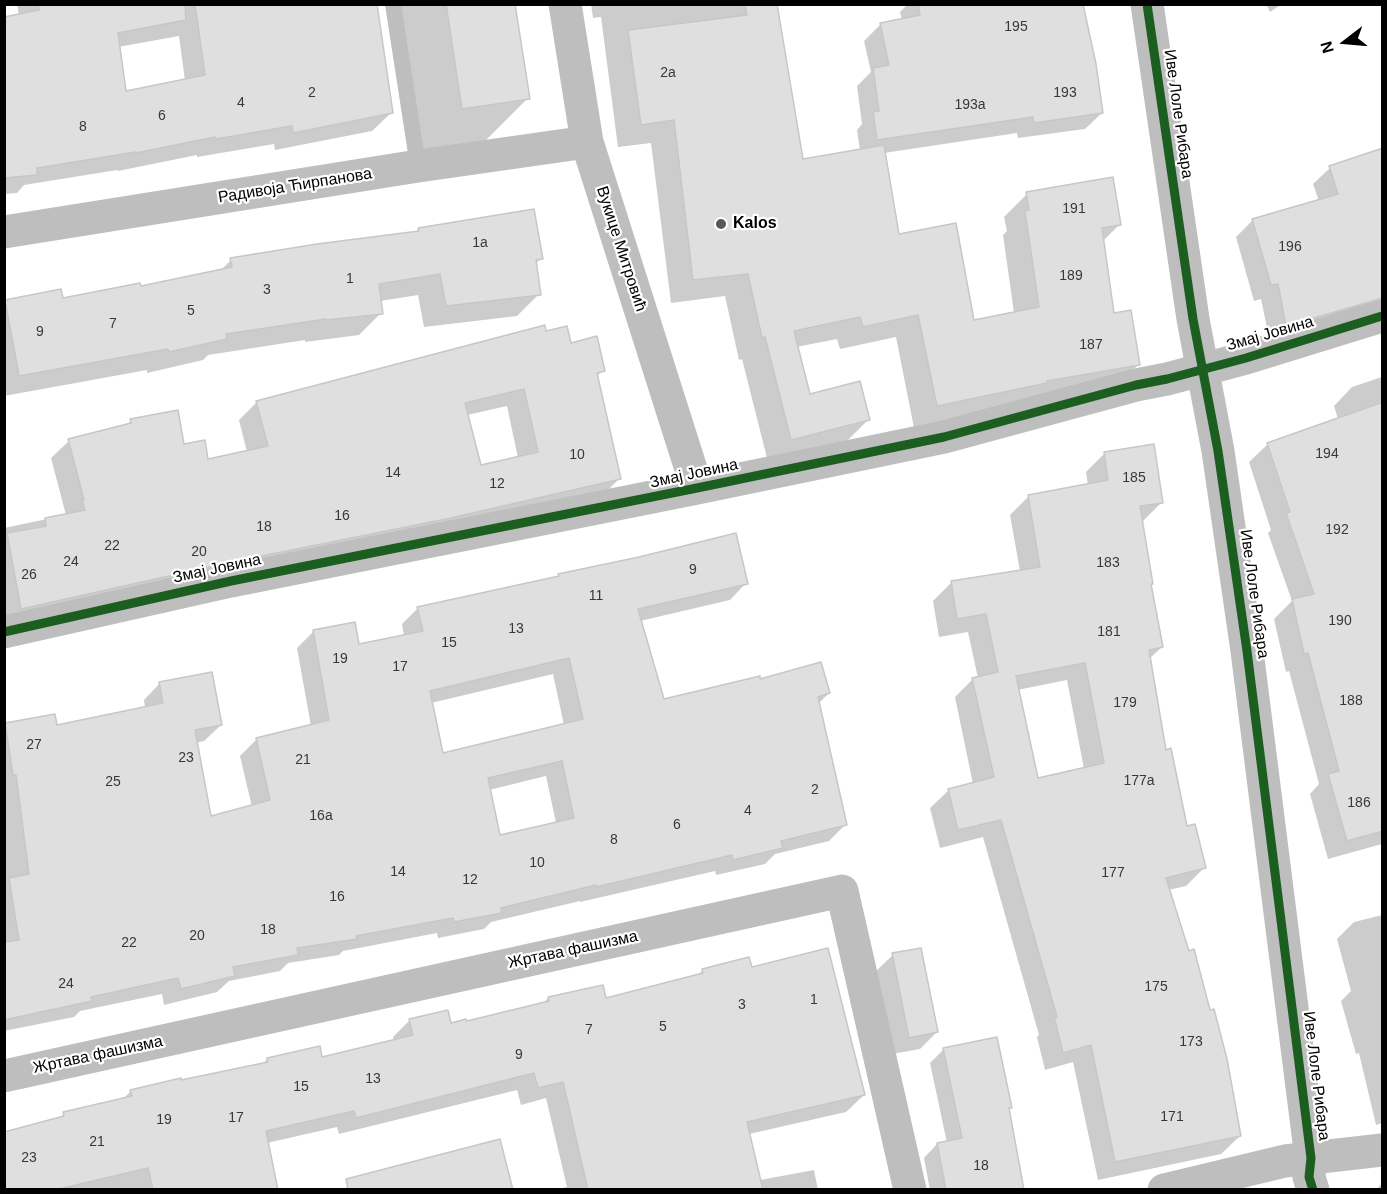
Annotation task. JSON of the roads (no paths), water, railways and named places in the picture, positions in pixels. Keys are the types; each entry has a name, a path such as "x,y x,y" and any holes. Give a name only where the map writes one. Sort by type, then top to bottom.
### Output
{"street":[{"name":"Вукице Митровић","path":"565,4 587,142 697,489"},
{"name":"Иве Лоле Рибара","path":"1147,4 1202,369 1218,451 1247,651 1312,1174"},
{"name":"Радивоја Ћирпанова","path":"4,232 418,166 587,142"},
{"name":"Змај Јовина","path":"4,632 231,581 697,489 945,437 1246,358 1383,316"},
{"name":"Жртава фашизма","path":"4,1076 842,891 910,1190"},
{"path":"1164,1190 1286,1161 1312,1174 1383,1150"}],"lane":[{"path":"393,4 418,166"}],"place":[{"name":"Kalos","path":"721,224"}]}
